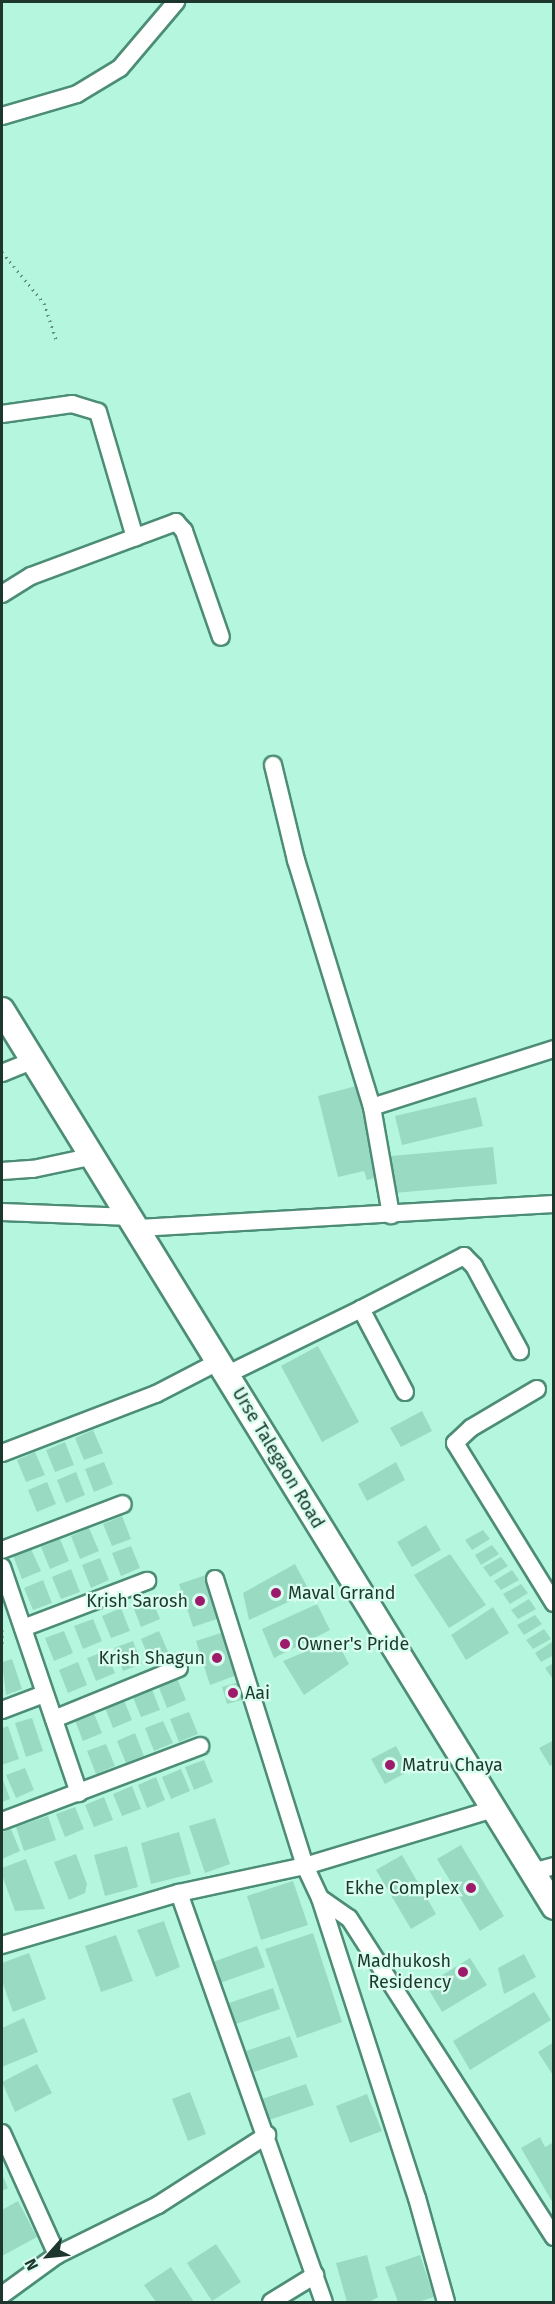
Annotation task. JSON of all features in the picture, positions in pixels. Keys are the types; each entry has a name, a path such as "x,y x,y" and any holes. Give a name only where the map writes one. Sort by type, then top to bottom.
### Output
{"highway":[{"name":"Urse Talegaon Road","path":"2,1010 224,1368 491,1810 543,1869 554,1907"}],"street":[{"path":"2,116 77,94 120,68 163,21 176,2"},
{"path":"2,414 72,404 98,412 135,538"},
{"path":"2,594 31,576 176,522 184,531 221,637"},
{"path":"273,765 296,860 372,1107 391,1215"},
{"path":"372,1107 554,1050"},
{"path":"2,1073 35,1060"},
{"path":"2,1171 33,1170 94,1156"},
{"path":"2,1212 134,1222 391,1215 554,1204"},
{"path":"2,1453 224,1368 362,1309 464,1256 474,1266 520,1351"},
{"path":"362,1309 405,1392"},
{"path":"537,1389 471,1428 455,1443 554,1603"},
{"path":"2,1550 123,1504"},
{"path":"2,1567 5,1588 23,1628 79,1793"},
{"path":"215,1579 305,1866 320,1898 417,2198 446,2302"},
{"path":"23,1628 147,1581"},
{"path":"54,1719 179,1668"},
{"path":"2,1710 44,1694"},
{"path":"2,1821 200,1746"},
{"path":"2,1945 178,1893 305,1866 491,1810"},
{"path":"178,1893 267,2135 324,2302"},
{"path":"320,1898 349,1918 554,2237"},
{"path":"2,2133 57,2255"},
{"path":"2,2295 57,2255 158,2205 267,2135"},
{"path":"271,2302 315,2275"}],"path":[{"path":"2,252 44,303 57,342"},
{"path":"2,1629 2,1646"}],"building":[{"path":"356,1086 378,1177 367,1180 364,1171 338,1177 318,1096"},
{"path":"476,1097 483,1126 402,1145 395,1116"},
{"path":"493,1147 497,1184 394,1193 391,1156"},
{"path":"318,1346 359,1422 322,1442 281,1366"},
{"path":"422,1411 432,1431 401,1447 390,1428"},
{"path":"93,1430 103,1453 84,1460 75,1438"},
{"path":"65,1442 74,1465 55,1472 46,1450"},
{"path":"35,1452 45,1475 26,1482 17,1460"},
{"path":"104,1462 113,1484 94,1492 85,1469"},
{"path":"396,1462 405,1480 367,1501 358,1484"},
{"path":"76,1472 85,1495 66,1503 57,1480"},
{"path":"47,1482 56,1504 37,1512 28,1490"},
{"path":"122,1516 131,1539 112,1546 103,1524"},
{"path":"426,1525 441,1550 412,1567 397,1542"},
{"path":"89,1528 99,1551 80,1559 71,1536"},
{"path":"483,1530 490,1539 472,1550 465,1540"},
{"path":"60,1539 69,1561 50,1569 41,1547"},
{"path":"492,1545 499,1554 481,1565 475,1555"},
{"path":"131,1546 140,1568 121,1576 112,1553"},
{"path":"31,1549 41,1571 22,1579 13,1556"},
{"path":"450,1554 486,1605 449,1628 414,1575"},
{"path":"501,1557 508,1566 490,1577 483,1567"},
{"path":"100,1558 109,1580 91,1588 82,1565"},
{"name":"Maval Grrand","path":"295,1564 310,1592 249,1620 243,1593"},
{"path":"71,1569 80,1592 61,1599 52,1577"},
{"path":"512,1570 519,1580 501,1590 494,1581"},
{"name":"Krish Sarosh","path":"206,1575 220,1618 193,1627 179,1584"},
{"path":"43,1580 52,1603 33,1610 24,1588"},
{"path":"521,1584 528,1593 510,1604 503,1594"},
{"path":"151,1597 160,1619 141,1627 132,1604"},
{"path":"529,1599 536,1609 518,1619 511,1610"},
{"name":"Owner's Pride","path":"317,1604 330,1630 274,1658 262,1629"},
{"path":"493,1607 509,1633 466,1660 451,1635"},
{"path":"121,1608 130,1631 111,1638 102,1616"},
{"path":"535,1615 542,1624 524,1635 517,1625"},
{"path":"93,1619 102,1641 83,1649 74,1626"},
{"path":"544,1629 551,1639 533,1649 526,1640"},
{"path":"64,1631 73,1653 54,1661 45,1638"},
{"path":"159,1631 169,1654 150,1661 141,1639"},
{"name":"Krish Shagun","path":"224,1632 237,1675 210,1685 196,1641"},
{"path":"336,1639 349,1664 304,1695 283,1661"},
{"path":"133,1641 142,1664 123,1671 114,1648"},
{"path":"552,1642 554,1655 541,1662 535,1653"},
{"path":"106,1651 115,1673 96,1681 87,1658"},
{"path":"12,1659 22,1689 6,1695 2,1662"},
{"path":"78,1662 87,1685 68,1693 59,1670"},
{"path":"554,1663 554,1677 552,1678 545,1668"},
{"path":"177,1678 186,1700 167,1708 158,1685"},
{"name":"Aai","path":"239,1682 245,1699 227,1704 222,1687"},
{"path":"151,1687 160,1710 141,1717 132,1695"},
{"path":"123,1698 132,1720 113,1728 104,1705"},
{"path":"93,1711 102,1733 83,1741 74,1718"},
{"path":"189,1712 198,1734 179,1742 170,1719"},
{"path":"32,1718 43,1751 26,1757 15,1723"},
{"path":"163,1721 173,1743 154,1751 145,1728"},
{"path":"8,1726 19,1759 2,1765 2,1728"},
{"path":"135,1733 144,1756 126,1763 117,1741"},
{"path":"554,1740 554,1764 550,1766 539,1748"},
{"path":"106,1744 115,1766 96,1774 87,1751"},
{"name":"Matru Chaya","path":"396,1746 409,1771 385,1784 371,1759"},
{"path":"204,1760 213,1782 194,1790 185,1767"},
{"path":"25,1768 34,1790 16,1798 6,1775"},
{"path":"181,1769 190,1791 171,1799 162,1777"},
{"path":"2,1777 10,1799 2,1802"},
{"path":"156,1777 165,1800 147,1808 138,1785"},
{"path":"132,1786 141,1809 122,1816 113,1794"},
{"path":"104,1797 113,1820 94,1827 85,1805"},
{"path":"75,1807 84,1829 65,1837 56,1814"},
{"path":"48,1816 56,1840 24,1851 16,1827"},
{"path":"215,1818 230,1864 205,1873 189,1826"},
{"path":"11,1829 20,1851 2,1859 2,1833"},
{"path":"179,1832 191,1874 151,1884 141,1843"},
{"name":"Ekhe Complex","path":"461,1845 504,1916 480,1931 437,1859"},
{"path":"127,1846 138,1887 105,1896 94,1855"},
{"path":"76,1854 87,1884 85,1893 69,1900 54,1862"},
{"path":"402,1855 436,1914 411,1929 376,1870"},
{"path":"26,1859 45,1909 15,1911 2,1875 2,1868"},
{"path":"293,1881 308,1925 261,1940 247,1896"},
{"path":"164,1921 180,1967 156,1977 137,1930"},
{"path":"313,1933 342,2022 297,2038 265,1949"},
{"path":"116,1935 133,1981 101,1992 85,1946"},
{"path":"257,1946 265,1967 220,1983 213,1962"},
{"path":"29,1953 46,1999 13,2012 2,1981 2,1963"},
{"path":"524,1954 536,1977 504,1994 498,1968"},
{"name":"Madhukosh Residency","path":"470,1958 487,1985 442,2012 426,1985"},
{"path":"273,1988 280,2009 236,2024 229,2003"},
{"path":"534,1992 551,2020 470,2070 453,2041"},
{"path":"24,2018 38,2052 2,2067 2,2028"},
{"path":"290,2036 298,2057 254,2072 246,2051"},
{"path":"554,2042 554,2077 538,2052"},
{"path":"37,2064 52,2093 15,2112 2,2082"},
{"path":"306,2084 314,2105 269,2120 262,2099"},
{"path":"190,2092 206,2134 188,2141 172,2099"},
{"path":"367,2094 382,2131 350,2143 336,2106"},
{"path":"540,2137 545,2147 554,2142 554,2205 521,2148"},
{"path":"2,2174 8,2188 2,2191"},
{"path":"18,2201 37,2237 2,2256 2,2210"},
{"path":"216,2244 241,2282 212,2301 187,2263"},
{"path":"367,2255 378,2297 369,2302 347,2302 336,2263"},
{"path":"420,2255 434,2297 418,2302 398,2302 385,2267"},
{"path":"171,2267 194,2302 156,2302 144,2285"}],"place":[{"name":"Maval Grrand","path":"276,1593"},
{"name":"Krish Sarosh","path":"200,1601"},
{"name":"Owner's Pride","path":"285,1644"},
{"name":"Krish Shagun","path":"217,1658"},
{"name":"Aai","path":"233,1693"},
{"name":"Matru Chaya","path":"390,1765"},
{"name":"Ekhe Complex","path":"471,1888"},
{"name":"Madhukosh Residency","path":"463,1972"}]}
